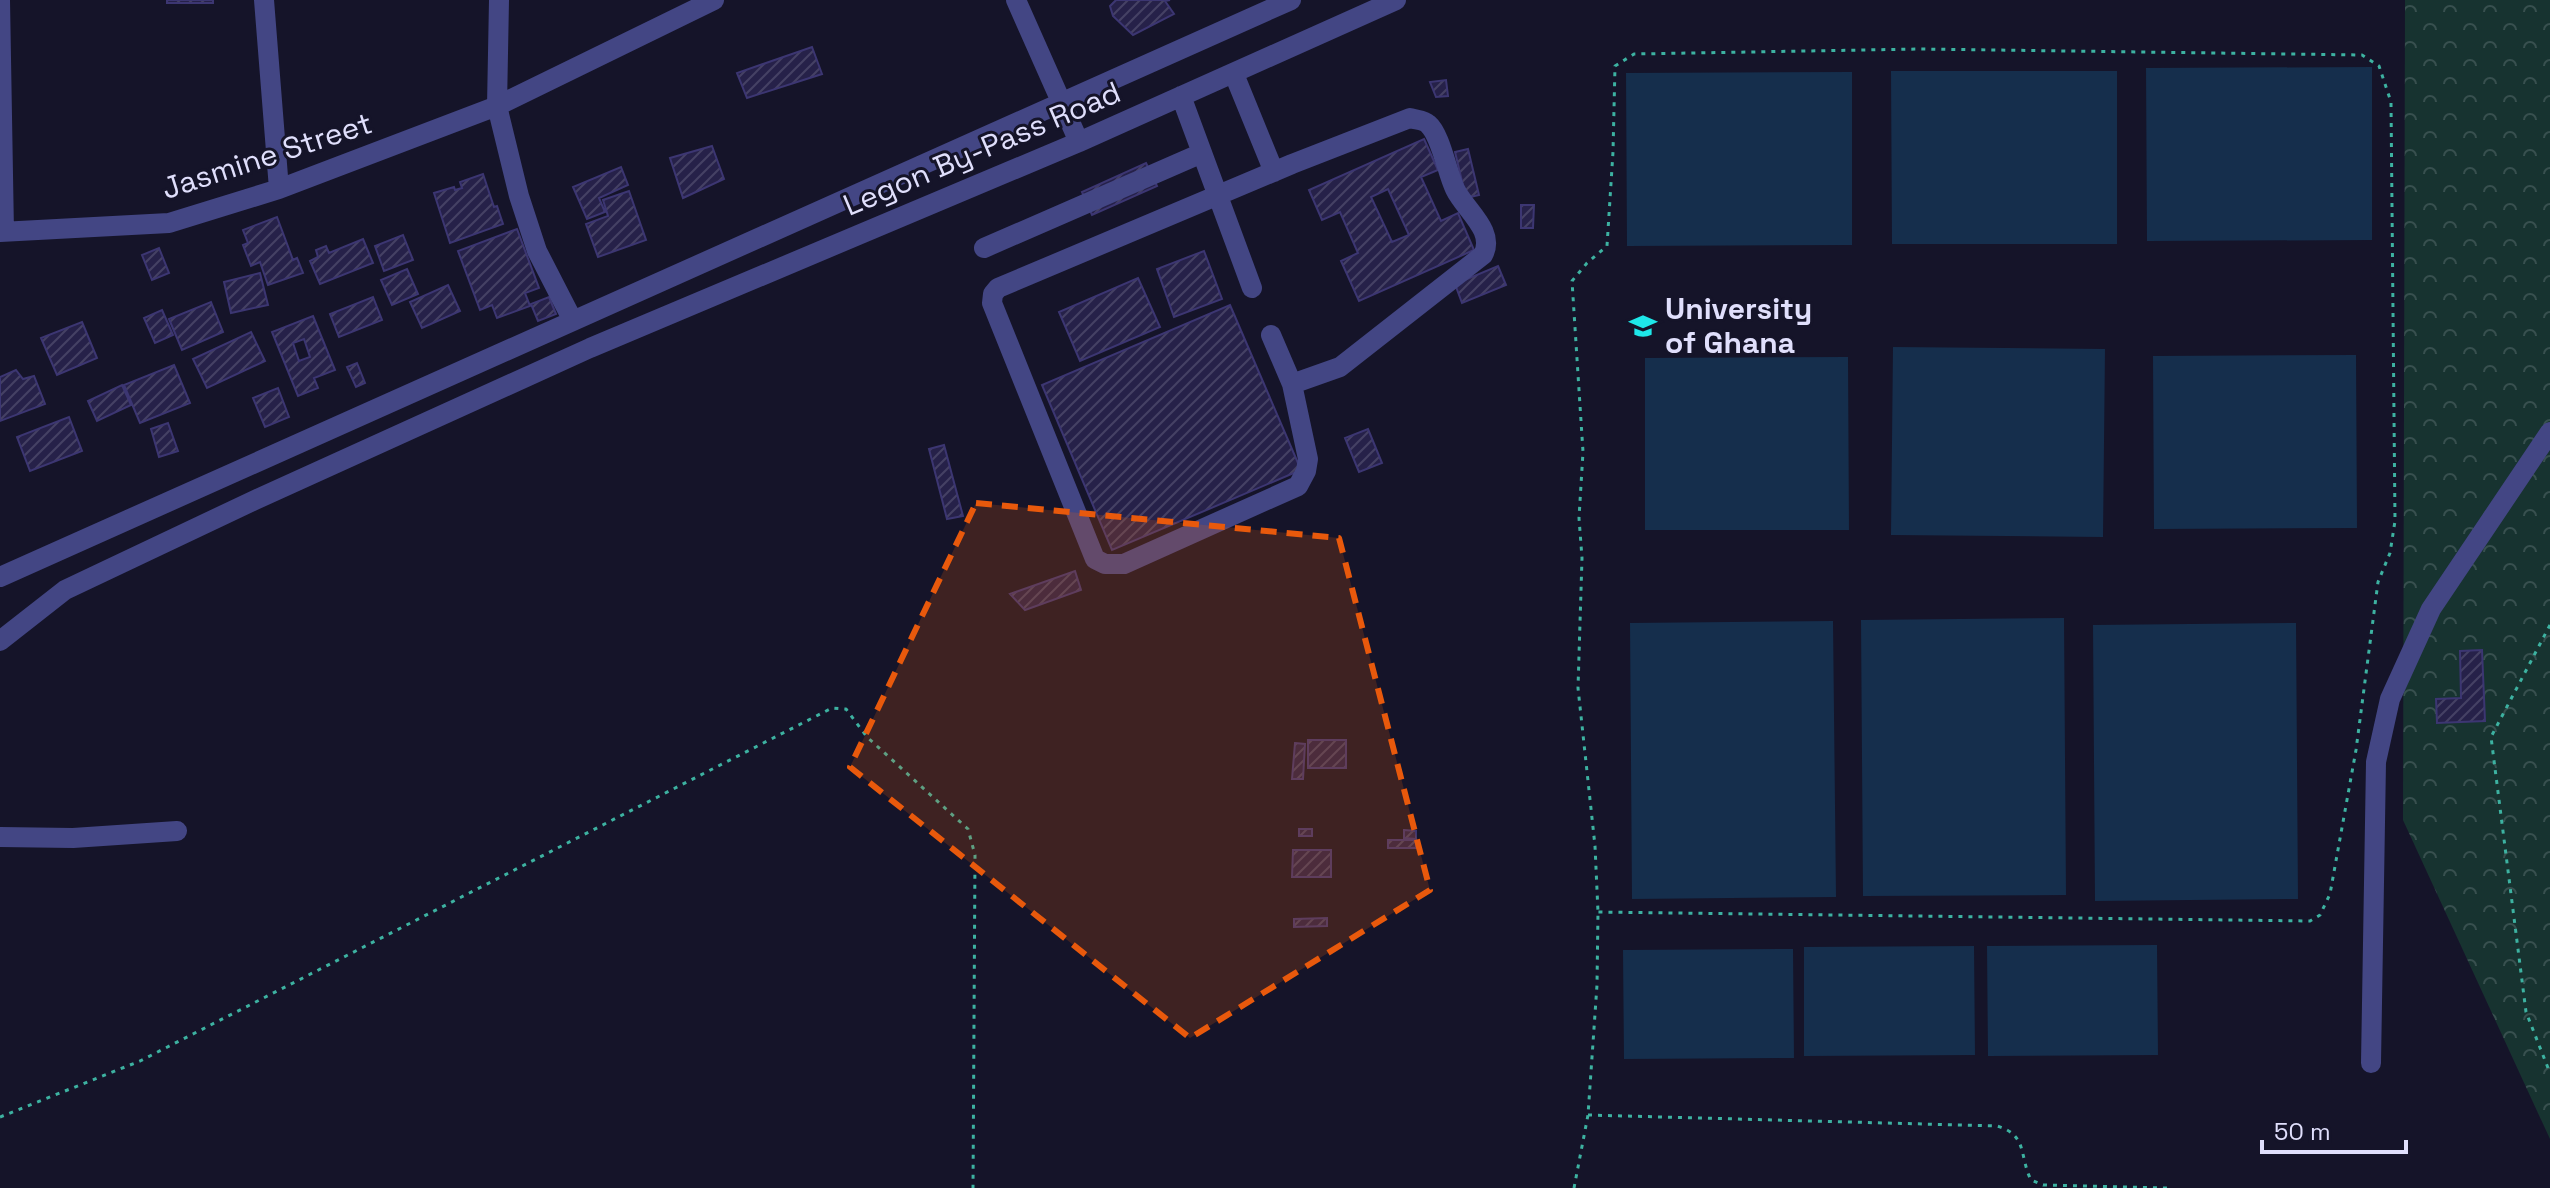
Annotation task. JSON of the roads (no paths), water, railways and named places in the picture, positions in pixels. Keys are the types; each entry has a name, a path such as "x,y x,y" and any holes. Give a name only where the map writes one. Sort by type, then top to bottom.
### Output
{"street":[{"path":"0,0 2,232"},
{"path":"264,0 279,189"},
{"path":"499,0 497,106 519,196 537,251 573,321"},
{"name":"Jasmine Street","path":"2,232 169,223 279,189 497,106 714,0"},
{"path":"1016,0 1079,142"},
{"path":"0,577 1291,0"},
{"name":"Legon By-Pass Road","path":"0,641 65,590 590,348 1079,142 1396,0"},
{"path":"1234,74 1274,172"},
{"path":"1181,96 1252,288"},
{"path":"1271,335 1292,384 1308,459 1298,486 1124,564 1105,564 1095,559 992,303 993,294 998,288 1218,195 1410,118 1427,122 1434,131 1454,187 1486,235 1487,246 1483,255 1340,367 1292,384"},
{"path":"984,248 1202,153"},
{"path":"2371,1063 2376,762 2390,699 2431,609 2550,432"},
{"path":"0,837 73,838 177,831"}],"water":[{"path":"2372,67 2372,240 2147,241 2146,68"},
{"path":"1891,71 2117,71 2117,244 1892,244"},
{"path":"1852,72 1852,245 1627,246 1626,73"},
{"path":"1893,347 2105,349 2103,537 1891,535"},
{"path":"2356,355 2357,528 2154,529 2153,356"},
{"path":"1848,357 1849,530 1645,530 1645,358"},
{"path":"2064,618 2066,895 1863,896 1861,620"},
{"path":"1833,621 1836,897 1632,899 1630,623"},
{"path":"2296,623 2298,899 2095,901 2093,625"},
{"path":"2157,945 2158,1055 1988,1056 1987,946"},
{"path":"1974,946 1975,1055 1804,1056 1804,947"},
{"path":"1793,949 1794,1058 1624,1059 1623,950"}],"place":[{"name":"University of Ghana","path":"1643,326"}]}
